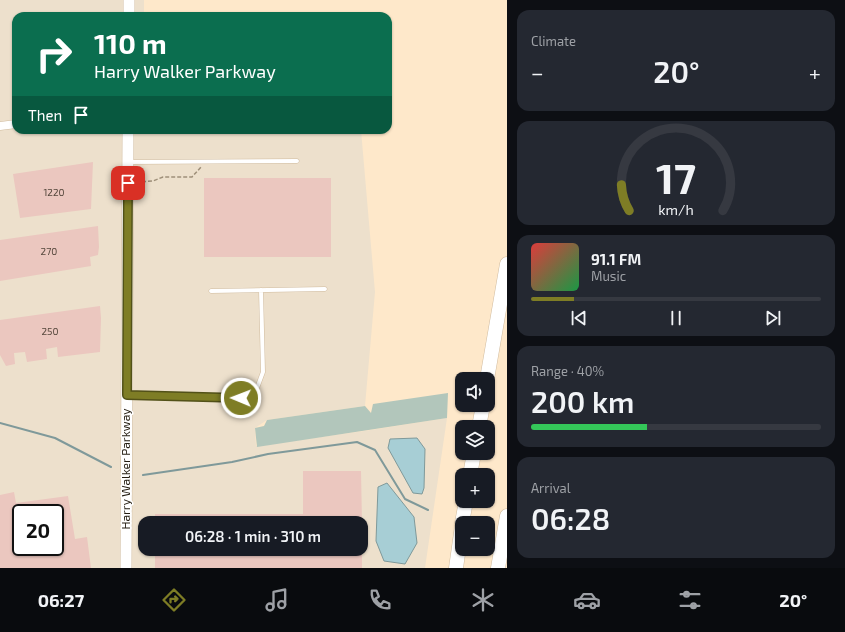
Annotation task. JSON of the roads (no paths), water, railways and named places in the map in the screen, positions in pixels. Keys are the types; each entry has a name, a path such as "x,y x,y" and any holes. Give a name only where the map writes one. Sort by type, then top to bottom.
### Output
{"highway":[{"path":"488,372 507,264"},
{"path":"498,568 507,516"},
{"path":"502,544 504,568"},
{"path":"456,568 458,556"}],"street":[{"path":"129,0 129,12"},
{"path":"0,126 12,124"},
{"name":"Harry Walker Parkway","path":"126,568 128,134"}],"lane":[{"path":"128,162 297,162"},
{"path":"210,290 325,289"},
{"path":"127,395 241,398 258,388 263,372 261,290"}],"water":[{"path":"417,438 425,449 424,488 422,494 413,493 388,448 390,439"},
{"path":"387,483 414,517 417,543 405,564 384,561 376,541 378,487"}],"waterway":[{"path":"0,423 55,438 111,467"},
{"path":"143,475 232,462 268,454 357,442 375,450 405,499 428,510"}]}
